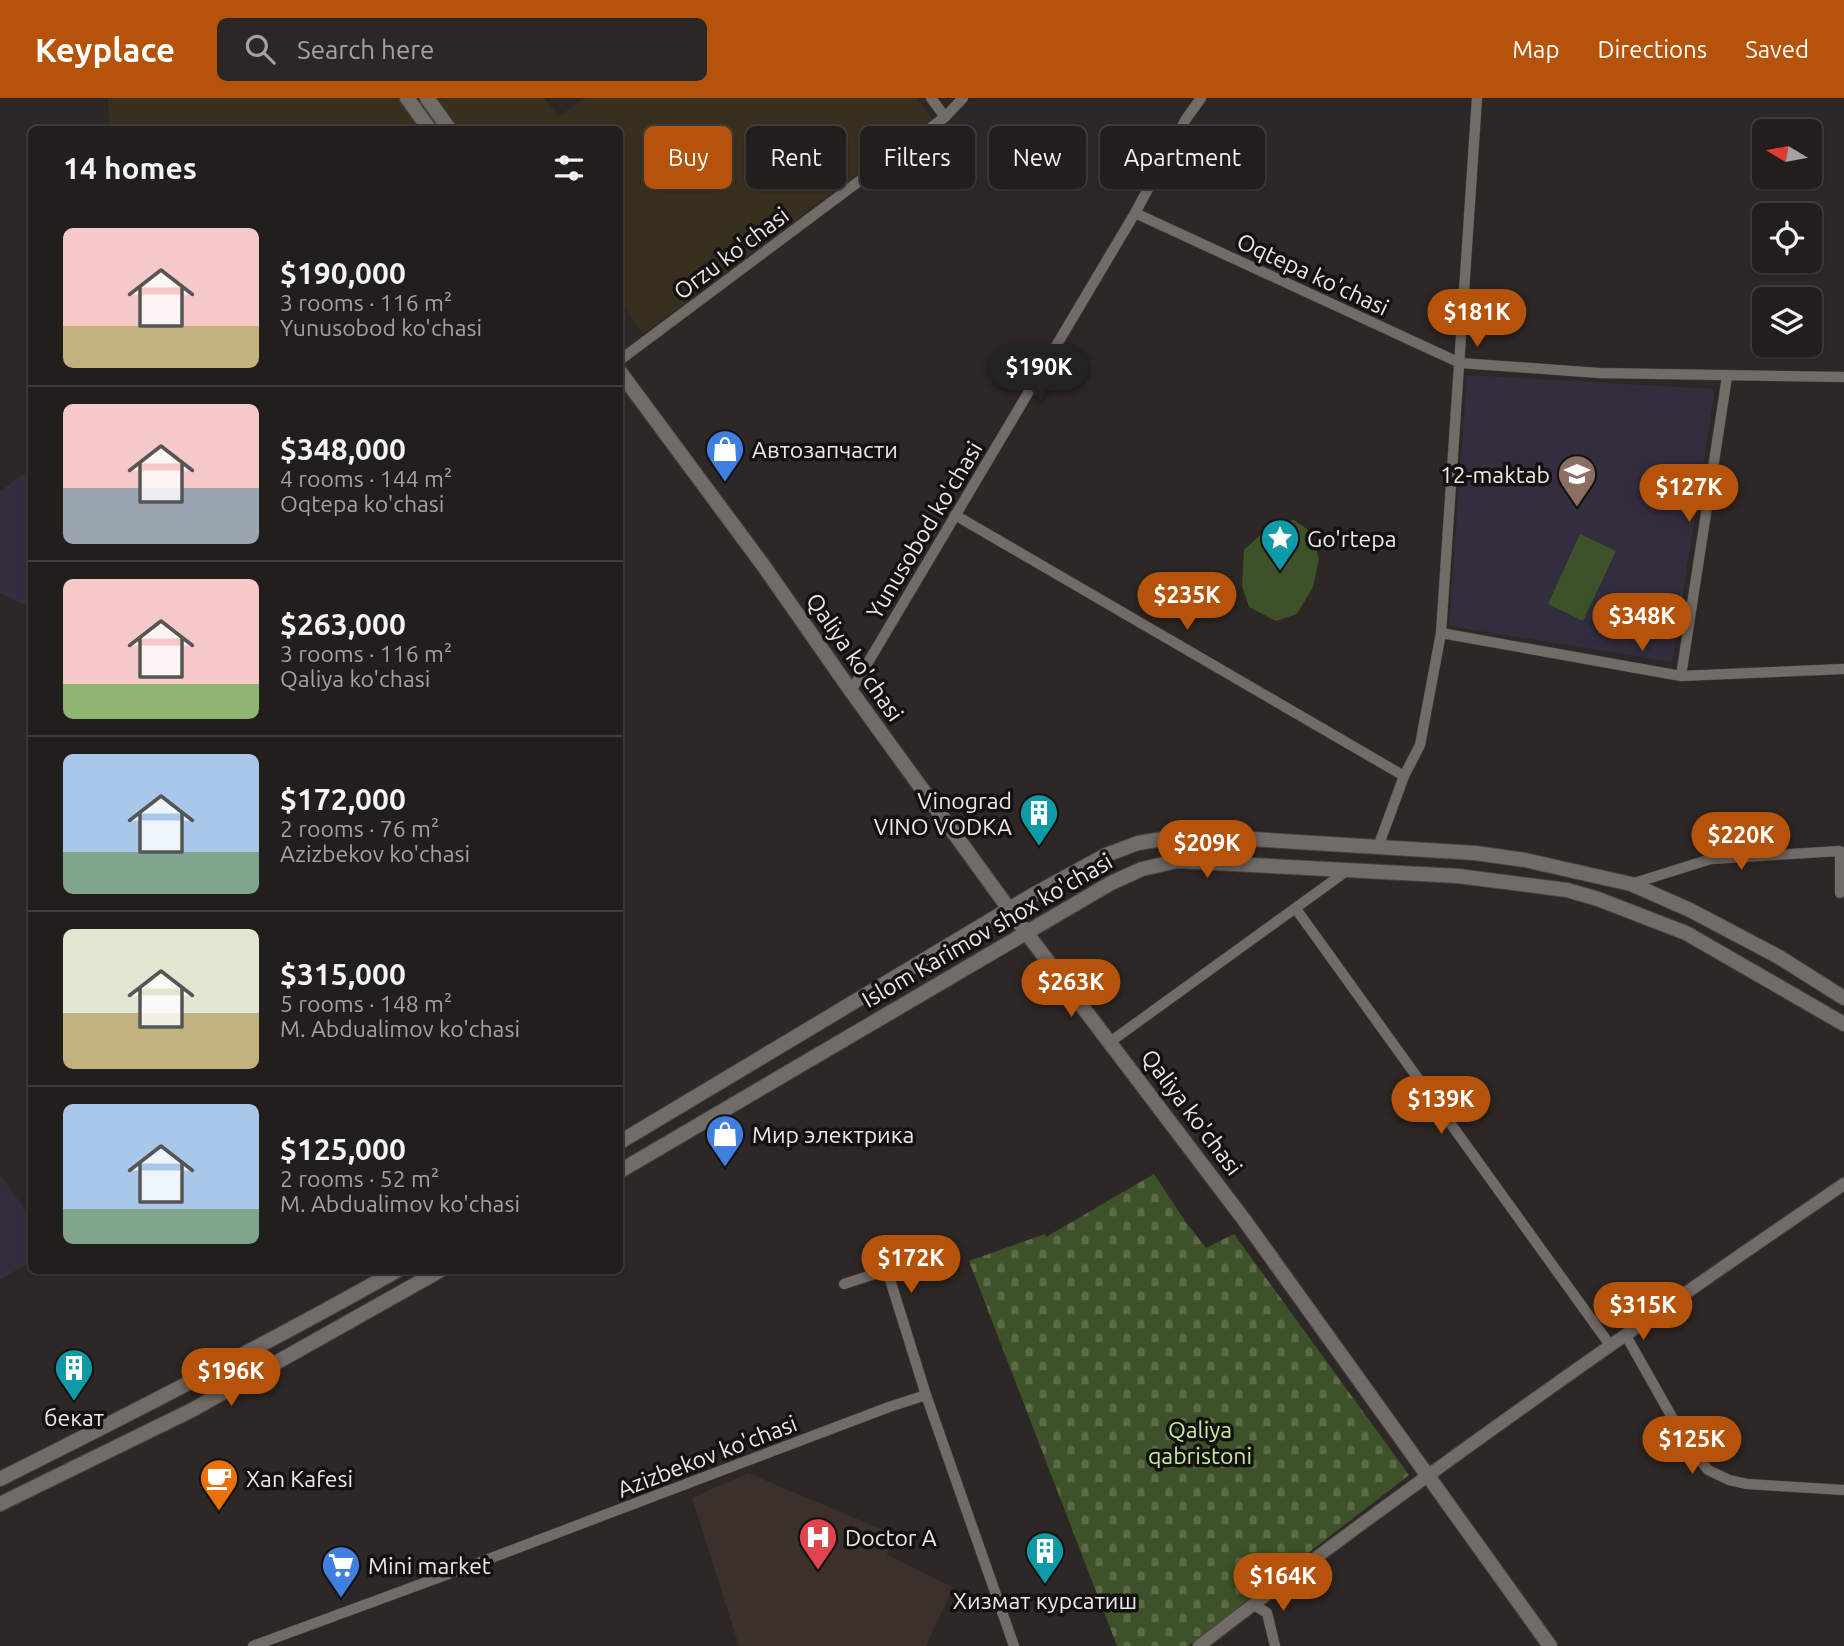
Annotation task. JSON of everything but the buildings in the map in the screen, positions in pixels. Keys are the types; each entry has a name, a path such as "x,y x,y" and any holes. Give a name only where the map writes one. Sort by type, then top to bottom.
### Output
{"main road":[{"path":"407,98 427,126"},
{"path":"427,98 447,126"},
{"name":"Qaliya ko'chasi","path":"623,376 763,565 1025,931 1245,1221 1550,1646"},
{"name":"Islom Karimov shox ko'chasi","path":"623,1140 1106,855 1138,844 1188,835 1475,853 1525,860 1631,884 1690,910 1779,957 1844,998"},
{"name":"Islom Karimov shox ko'chasi","path":"623,1169 1025,931 1111,883 1159,864 1177,861 1458,876 1567,890 1598,899 1682,932 1844,1024"},
{"path":"1682,932 1680,918 1690,910"},
{"path":"0,1479 146,1406 391,1274"},
{"path":"0,1504 192,1410 433,1274"},
{"path":"379,1281 385,1283 391,1292 387,1301"}],"street":[{"path":"931,98 945,117"},
{"name":"Orzu ko'chasi","path":"623,358 945,117 963,98"},
{"name":"Yunusobod ko'chasi","path":"851,691 1135,213 1186,119 1201,98"},
{"path":"1378,847 1404,776 1420,745 1441,633 1477,98"},
{"name":"Oqtepa ko'chasi","path":"1135,213 1460,363 1599,373 1844,377"},
{"path":"1682,676 1727,377"},
{"path":"955,515 1404,776"},
{"path":"1441,633 1682,676 1844,669"},
{"path":"1631,884 1711,859 1840,851 1840,893"},
{"path":"1110,1042 1348,870"},
{"path":"1296,909 1610,1345"},
{"path":"1199,1646 1426,1475 1844,1184"},
{"path":"844,1284 887,1270 926,1395 1014,1646"},
{"path":"1625,1334 1686,1442 1708,1469 1730,1480 1747,1484 1844,1490"},
{"name":"Azizbekov ko'chasi","path":"253,1646 926,1395"},
{"path":"1253,1604 1267,1614 1275,1646"}],"shaded area":[{"path":"108,98 545,98 558,117 584,98 917,98 932,119 923,126 860,126 860,173 846,183 846,126 746,126 746,189 838,189 643,334 623,304 623,126 109,126"},
{"name":"12-maktab","path":"1467,375 1715,389 1672,662 1449,626"},
{"path":"28,471 28,607 0,593 0,491"},
{"path":"0,1175 28,1214 28,1263 0,1280"},
{"name":"Doctor A","path":"748,1473 893,1534 887,1555 953,1587 926,1646 739,1646 692,1498"}],"green space":[{"name":"Go'rtepa","path":"1294,520 1311,532 1319,559 1313,587 1297,614 1276,621 1249,607 1242,586 1244,550 1272,524"},
{"path":"1580,534 1616,551 1583,621 1548,604"},
{"name":"Qaliya qabristoni","path":"1154,1174 1206,1248 1234,1234 1409,1475 1188,1646 1117,1646 969,1261 1045,1234 1046,1237"}],"place":[{"name":"Автозапчасти","path":"725,483"},
{"name":"12-maktab","path":"1577,508"},
{"name":"Go'rtepa","path":"1280,572"},
{"name":"Vinograd VINO VODKA","path":"1039,847"},
{"name":"Мир электрика","path":"725,1168"},
{"name":"бекат","path":"74,1402"},
{"name":"Xan Kafesi","path":"219,1512"},
{"name":"Doctor A","path":"818,1571"},
{"name":"Хизмат курсатиш","path":"1045,1585"},
{"name":"Mini market","path":"341,1599"}]}
